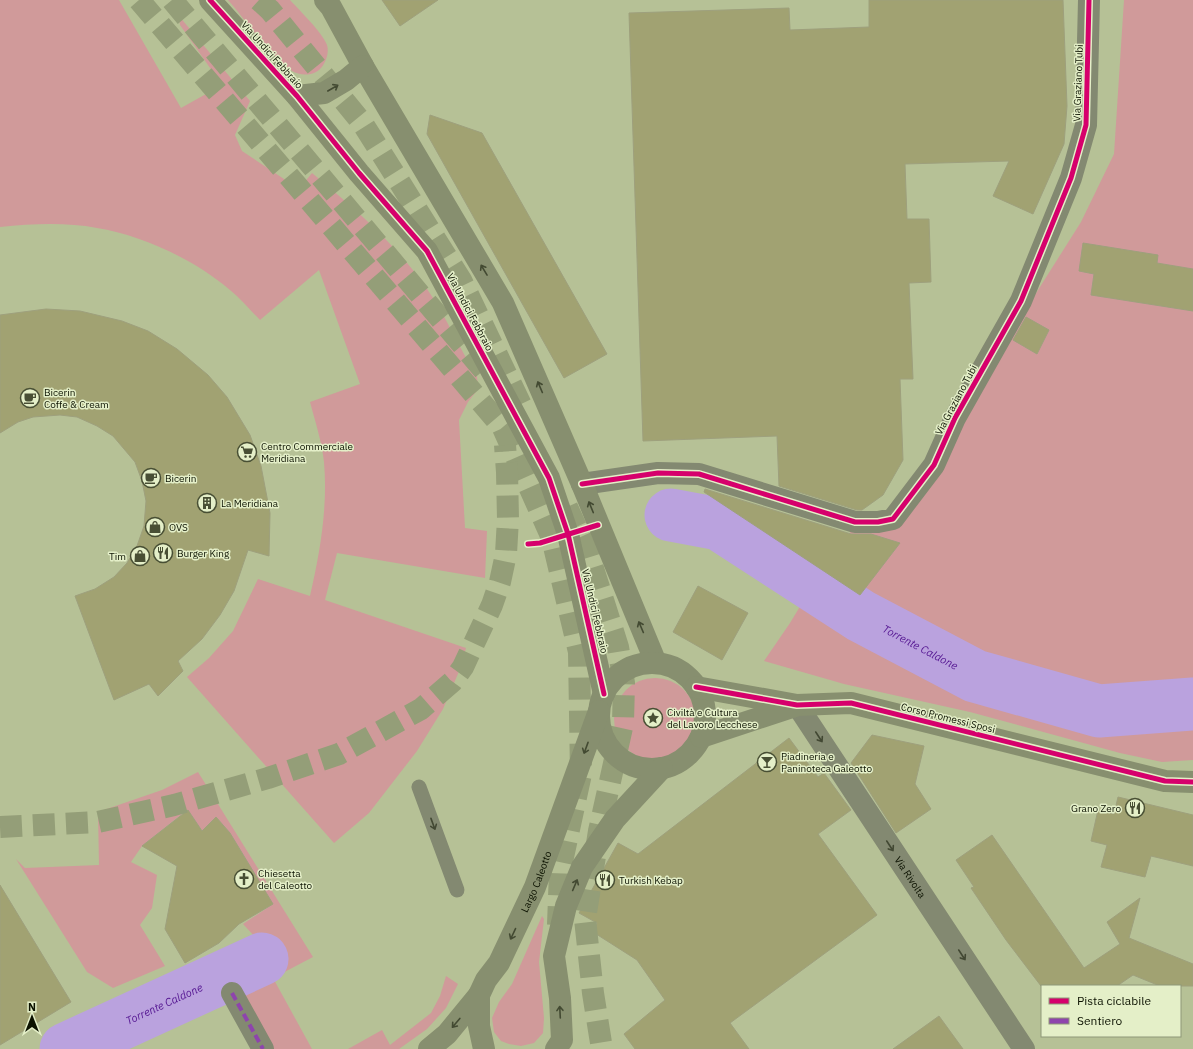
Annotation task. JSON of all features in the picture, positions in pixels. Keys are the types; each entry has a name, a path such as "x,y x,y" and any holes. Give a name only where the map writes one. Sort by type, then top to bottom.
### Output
{"street":[{"name":"Via Undici Febbraio","path":"210,0 297,96 360,173 427,251 549,478 568,534 602,702"},
{"path":"325,0 331,7 363,66 504,303 582,484 656,663"},
{"name":"Via Graziano Tubi","path":"582,484 658,473 699,474 855,522 878,522 893,519 934,465 955,418 1021,301 1071,178 1086,125 1089,0"},
{"name":"Via Undici Febbraio","path":"297,96 324,93 346,80 363,66"},
{"name":"Largo Caleotto","path":"484,1049 479,1026 479,995 486,980 499,963 535,887 602,702 609,684 624,671 632,667 656,663 678,670 691,680 703,701 705,720 701,738 686,756 671,766 653,769 635,766 619,757 607,744 601,730 602,702"},
{"name":"Corso Promessi Sposi","path":"696,687 797,705 851,703 1165,781 1193,782"},
{"name":"Corso Promessi Sposi","path":"701,738 797,705"},
{"name":"Via Rivolta","path":"797,705 1024,1049"},
{"name":"Largo Caleotto","path":"561,1046 560,998 554,956 566,906 582,867 615,819 662,768"},
{"path":"232,993 263,1049"},
{"path":"430,1049 447,1034 479,995"}],"lane":[{"path":"419,787 457,890"}],"shaded area":[{"path":"0,0 119,0 181,108 222,85 180,25 179,16 250,101 235,135 242,151 299,189 312,173 373,227 401,256 427,289 477,376 478,389 468,402 459,420 465,528 487,531 485,578 337,553 325,600 466,648 460,669 443,709 417,751 369,813 334,843 187,677 209,658 233,631 258,579 310,596 322,529 325,479 322,447 310,402 360,384 319,270 260,320 230,290 201,269 167,250 132,236 114,231 73,225 48,224 0,227"},
{"path":"228,0 290,0 316,28 327,45 328,52 322,67 316,72 307,74 292,71 267,48"},
{"path":"1124,0 1193,0 1193,760 1162,762 1120,753 970,712 844,684 764,661 790,623 813,585 825,571 858,520 878,522 965,422 1033,298 1081,222 1114,154"},
{"path":"655,678 671,681 684,690 693,703 696,719 693,735 684,748 671,757 655,760 639,757 626,748 617,735 614,719 617,703 626,690 639,681"},
{"path":"198,772 313,957 273,978 312,1049 270,1049 239,983 278,962 243,924 273,904 230,833 216,817 202,831 187,810 142,846 131,862 157,875 152,908 140,925 165,966 113,988 87,972 16,859 25,868 99,865 98,812 162,790"},
{"path":"542,916 544,919 539,962 544,1018 543,1033 534,1043 521,1046 509,1044 501,1041 494,1032 492,1018 499,1002 512,984"},
{"path":"446,976 458,984 446,1008 427,1029 399,1049 348,1049 382,1030 390,1045 431,1013 440,996"}],"building":[{"path":"382,0 438,0 400,26"},
{"path":"869,0 1063,0 1067,106 1064,144 1033,214 993,196 1009,161 905,164 907,219 929,219 931,282 909,283 913,379 900,379 903,460 883,495 862,510 857,510 779,486 777,436 643,441 629,13 789,8 790,30 869,27"},
{"path":"430,115 482,133 607,354 564,378 427,134"},
{"path":"1083,243 1158,255 1157,263 1193,269 1193,311 1091,295 1094,274 1079,271"},
{"name":"La Meridiana","path":"46,309 80,311 122,321 148,331 177,349 208,375 227,397 250,435 261,466 270,513 269,556 248,550 234,591 220,615 202,639 178,661 183,671 158,696 149,684 114,700 75,596 95,589 114,577 127,563 137,546 144,526 146,501 142,481 135,462 113,436 97,426 77,417 60,415 33,417 18,422 0,433 0,315"},
{"path":"1026,317 1049,330 1037,354 1013,340"},
{"path":"705,489 851,534 871,534 900,543 860,595 704,492"},
{"path":"698,586 748,613 722,660 673,632"},
{"path":"872,735 924,746 915,784 931,809 896,833 851,763"},
{"path":"789,738 818,777 824,773 851,810 818,834 877,915 730,1023 749,1049 635,1049 624,1034 665,1000 637,960 593,932 597,923 579,913 618,843 638,854"},
{"path":"1118,797 1193,815 1193,866 1151,856 1145,877 1101,867 1107,845 1091,841 1098,810 1114,814"},
{"path":"188,810 202,831 216,817 230,833 273,904 239,924 219,943 185,963 165,929 177,866 142,846"},
{"path":"992,835 1084,968 1120,944 1107,922 1140,898 1129,938 1193,964 1193,986 1158,985 1133,975 1118,985 1041,986 1006,940 971,888 974,887 956,860"},
{"path":"0,885 71,1002 0,1045"},
{"path":"939,1016 963,1049 893,1049"}],"waterway":[{"name":"Torrente Caldone","path":"671,515 719,524 861,616 975,676 1099,711 1193,704"},
{"name":"Torrente Caldone","path":"66,1049 262,959"}],"tunnel":[{"path":"139,0 503,428 552,538 579,652 581,774 560,871 558,925"},
{"path":"172,0 487,374"},
{"path":"259,0 270,10 363,124 461,280 522,407"},
{"path":"0,827 98,822 174,805 268,778 339,754 421,709 452,682 463,667 492,605 500,582 506,554 508,519 505,445"},
{"path":"567,507 589,556 618,647 624,683 623,723 599,831 585,919 593,993 602,1049"}],"marked path":[{"path":"232,993 263,1049"}],"cycle path":[{"path":"210,0 297,96 359,173 427,251 549,478 568,534 604,694"},
{"path":"582,484 658,473 699,474 855,522 878,522 893,519 934,465 955,418 1021,301 1071,178 1086,125 1089,0"},
{"path":"528,544 540,543 598,525"},
{"path":"696,687 797,705 851,703 1165,781 1193,782"}],"place":[{"name":"Bicerin Coffe & Cream","path":"30,398"},
{"name":"Centro Commerciale Meridiana","path":"247,452"},
{"name":"Bicerin","path":"151,478"},
{"name":"La Meridiana","path":"207,503"},
{"name":"OVS","path":"155,527"},
{"name":"Burger King","path":"163,553"},
{"name":"Tim","path":"140,556"},
{"name":"Civiltà e Cultura del Lavoro Lecchese","path":"653,718"},
{"name":"Piadineria e Paninoteca Galeotto","path":"767,762"},
{"name":"Grano Zero","path":"1135,808"},
{"name":"Chiesetta del Caleotto","path":"244,879"},
{"name":"Turkish Kebap","path":"605,880"}]}
